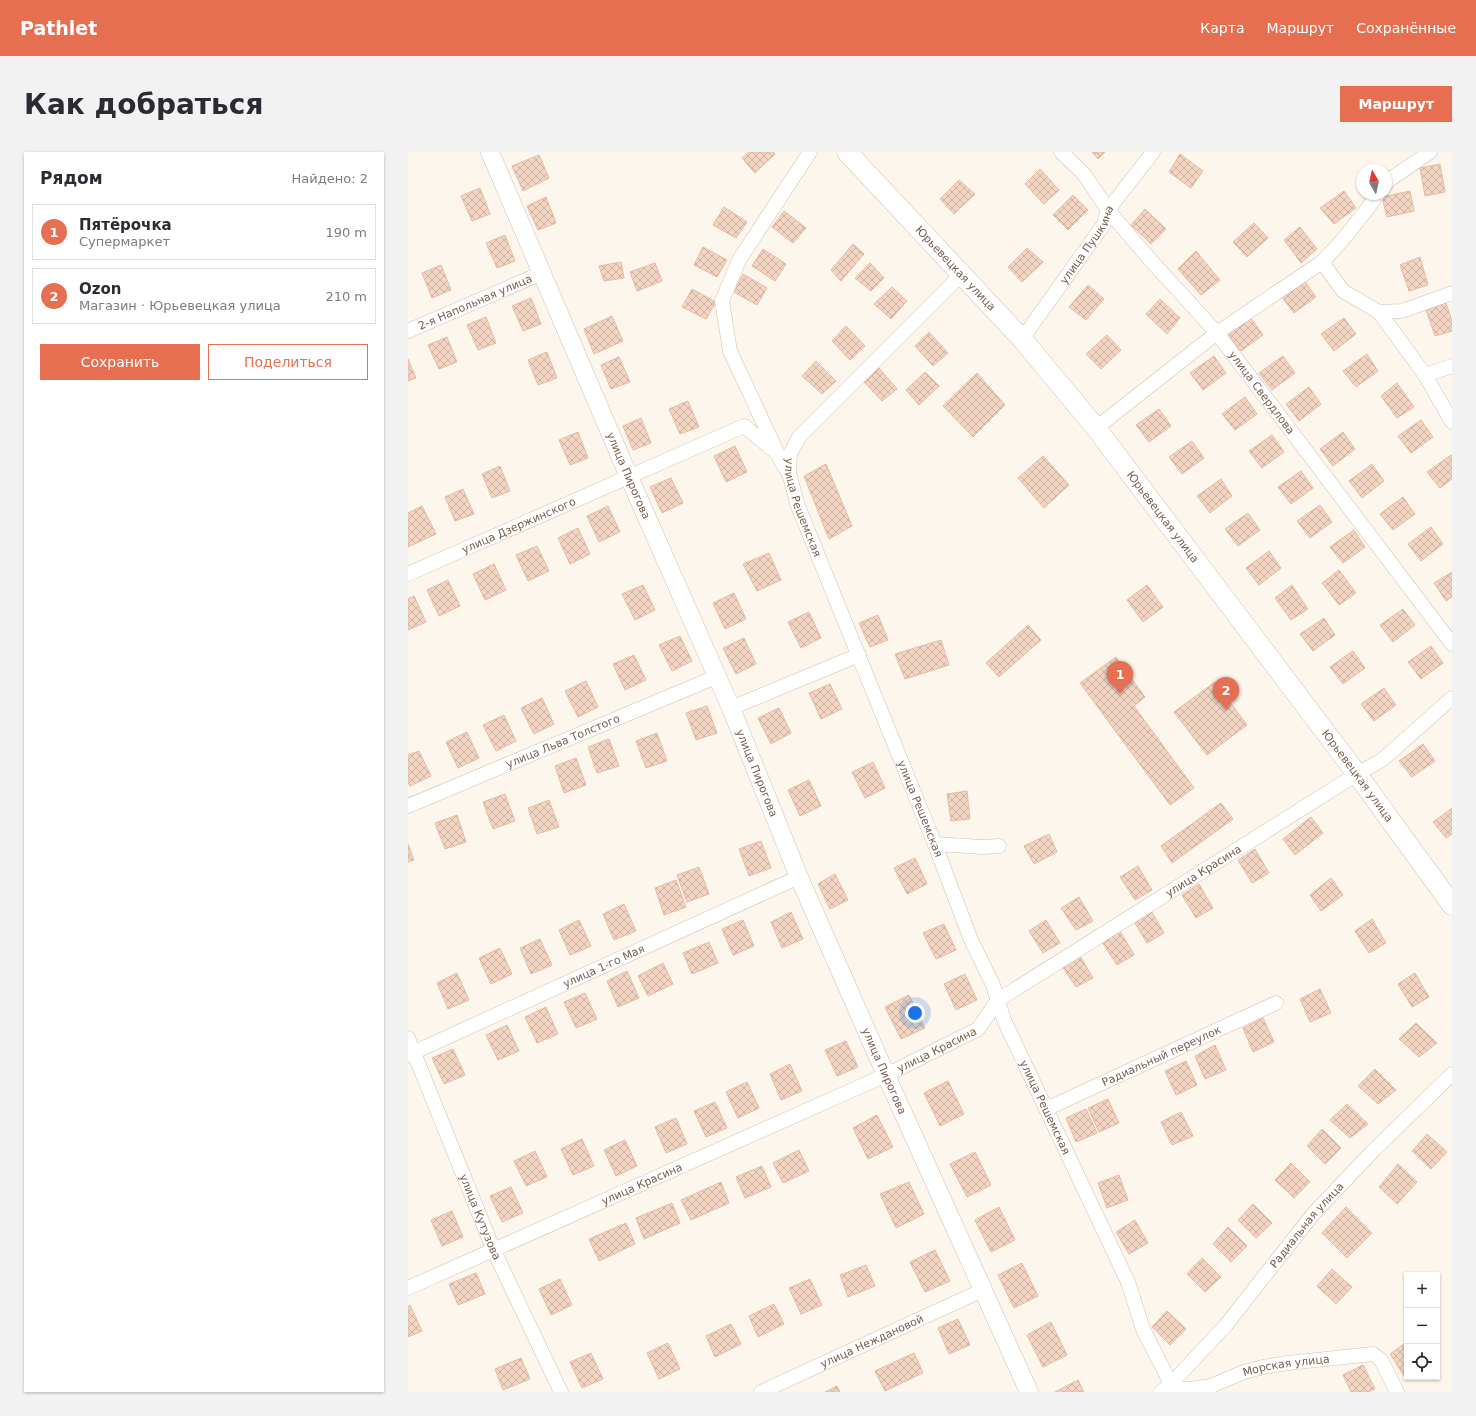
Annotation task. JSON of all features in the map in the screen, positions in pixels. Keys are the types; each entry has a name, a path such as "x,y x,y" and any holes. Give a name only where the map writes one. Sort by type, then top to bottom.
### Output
{"main road":[{"name":"Юрьевецкая улица","path":"847,152 1022,339 1096,428 1357,774 1452,905"}],"street":[{"name":"улица Пирогова","path":"490,152 629,477 718,676 799,877 886,1075 1029,1392"},
{"path":"789,473 778,454 730,351 722,301 739,260 810,152"},
{"name":"улица Свердлова","path":"1060,152 1084,174 1108,210 1217,333 1452,644"},
{"name":"улица Пушкина","path":"1022,339 1104,224 1108,210 1153,152"},
{"path":"1392,178 1430,152"},
{"path":"1096,428 1217,333 1322,262 1356,224 1374,200"},
{"path":"1322,262 1343,291 1379,312 1426,375 1452,422"},
{"name":"2-я Напольная улица","path":"408,331 542,273"},
{"name":"улица Решемская","path":"961,275 799,437 790,454 789,473 798,506 935,844 971,940 993,985 1004,1020 1128,1282 1143,1329 1166,1388"},
{"path":"1379,312 1402,311 1452,293"},
{"path":"1426,375 1452,366"},
{"name":"улица Дзержинского","path":"408,574 744,426 778,454"},
{"path":"731,708 859,655"},
{"name":"улица Льва Толстого","path":"408,806 718,676"},
{"name":"улица Красина","path":"408,1288 494,1251 886,1075 978,1029 998,1000 1357,774 1382,760 1452,698"},
{"path":"935,844 982,847 999,846"},
{"name":"улица 1-го Мая","path":"411,1054 799,877"},
{"name":"Радиальный переулок","path":"1046,1108 1276,1003"},
{"name":"улица Кутузова","path":"408,1038 411,1054 494,1251 561,1392"},
{"name":"Радиальная улица","path":"1166,1388 1226,1325 1314,1213 1372,1152 1452,1074"},
{"name":"улица Неждановой","path":"761,1392 983,1290"},
{"name":"Морская улица","path":"1166,1388 1190,1389 1211,1386 1244,1372 1263,1367 1373,1354 1381,1360 1397,1392"}],"building":[{"path":"749,152 773,152 775,154 755,173 742,158"},
{"path":"1092,152 1105,152 1098,159"},
{"path":"1180,154 1203,171 1191,188 1169,172"},
{"path":"539,155 549,178 523,191 512,166"},
{"path":"1440,164 1445,192 1425,196 1420,168"},
{"path":"1040,169 1059,190 1044,204 1025,184"},
{"path":"959,180 975,194 954,214 940,199"},
{"path":"480,188 490,214 472,221 461,196"},
{"path":"1344,191 1356,208 1334,224 1320,208"},
{"path":"1410,191 1414,211 1387,217 1383,200 1392,200 1392,195"},
{"path":"1073,195 1088,210 1068,230 1053,215"},
{"path":"546,197 556,223 538,230 527,206"},
{"path":"724,207 747,222 736,238 713,225"},
{"path":"1145,209 1166,229 1151,244 1131,225"},
{"path":"784,211 806,228 793,243 772,227"},
{"path":"1254,223 1268,238 1247,257 1233,242"},
{"path":"1300,227 1317,249 1301,263 1284,240"},
{"path":"505,235 515,261 497,268 486,243"},
{"path":"853,244 864,254 841,281 831,270"},
{"path":"703,247 727,260 717,277 694,265"},
{"path":"1027,248 1043,262 1022,282 1008,267"},
{"path":"763,249 786,264 775,281 752,266"},
{"path":"1196,251 1220,280 1201,295 1178,269"},
{"path":"1420,257 1428,285 1409,291 1400,265"},
{"path":"621,262 624,278 604,281 599,266"},
{"path":"655,263 662,281 637,291 630,272"},
{"path":"870,263 884,278 871,291 855,278"},
{"path":"441,265 451,290 432,298 422,273"},
{"path":"743,274 767,288 757,305 734,292"},
{"path":"1304,280 1316,297 1294,313 1281,296"},
{"path":"1088,285 1104,299 1086,320 1069,307"},
{"path":"892,287 907,301 891,319 874,304"},
{"path":"692,289 716,302 706,319 682,307"},
{"path":"531,298 541,324 523,331 512,306"},
{"path":"1160,299 1180,318 1167,334 1146,314"},
{"path":"1446,303 1452,321 1452,331 1435,336 1426,310"},
{"path":"612,316 623,341 594,354 584,329"},
{"path":"486,317 496,343 478,350 467,325"},
{"path":"1251,318 1263,335 1241,351 1228,335"},
{"path":"1344,318 1356,334 1334,351 1321,334"},
{"path":"846,326 865,346 850,360 832,341"},
{"path":"929,332 948,353 933,366 915,346"},
{"path":"1107,335 1121,350 1101,369 1086,354"},
{"path":"447,337 457,362 439,369 428,345"},
{"path":"547,352 557,378 538,385 528,360"},
{"path":"1367,354 1378,371 1356,387 1343,371"},
{"path":"1214,356 1226,373 1203,390 1190,373"},
{"path":"1283,356 1295,373 1272,390 1259,373"},
{"path":"619,357 630,382 611,389 601,365"},
{"path":"408,359 416,378 408,381"},
{"path":"816,361 836,381 822,394 802,376"},
{"path":"879,368 897,389 882,401 864,382"},
{"path":"925,372 939,386 919,405 906,390"},
{"path":"977,373 1005,405 973,437 943,406"},
{"path":"1397,383 1414,407 1397,418 1381,396"},
{"path":"1309,387 1321,404 1299,421 1286,404"},
{"path":"1245,397 1257,414 1235,430 1222,414"},
{"path":"688,401 699,427 680,434 669,409"},
{"path":"1159,409 1171,426 1149,442 1136,425"},
{"path":"641,418 651,443 633,450 623,426"},
{"path":"1421,420 1433,437 1411,453 1398,436"},
{"path":"578,432 588,458 570,465 559,440"},
{"path":"1343,432 1355,449 1333,466 1320,449"},
{"path":"1272,435 1284,452 1262,468 1249,451"},
{"path":"1192,441 1204,458 1182,474 1169,457"},
{"path":"735,446 747,472 726,482 714,456"},
{"path":"1451,455 1452,479 1440,488 1427,472"},
{"path":"1043,456 1069,485 1044,508 1018,478"},
{"path":"826,464 852,526 829,539 804,476"},
{"path":"1372,464 1384,481 1362,498 1349,481"},
{"path":"500,466 510,491 492,498 482,474"},
{"path":"1301,471 1313,488 1291,504 1278,487"},
{"path":"671,478 683,503 662,513 650,487"},
{"path":"1221,479 1232,496 1210,513 1197,496"},
{"path":"463,489 474,514 455,521 445,497"},
{"path":"1403,497 1415,514 1393,530 1380,514"},
{"path":"1320,505 1332,522 1310,538 1297,521"},
{"path":"422,506 436,534 408,547 408,513"},
{"path":"608,506 620,532 599,542 587,516"},
{"path":"1248,513 1260,530 1238,546 1225,529"},
{"path":"1431,527 1443,544 1421,561 1408,544"},
{"path":"578,528 590,554 570,564 558,538"},
{"path":"1354,530 1365,547 1343,563 1330,547"},
{"path":"537,546 549,571 528,581 516,555"},
{"path":"1269,551 1281,568 1259,585 1246,568"},
{"path":"769,553 781,580 757,591 743,564"},
{"path":"494,564 506,590 485,600 473,574"},
{"path":"1339,570 1356,593 1339,605 1322,583"},
{"path":"1452,572 1452,597 1446,601 1434,583"},
{"path":"448,580 460,606 439,616 427,590"},
{"path":"643,585 655,610 635,620 622,594"},
{"path":"1147,585 1163,607 1143,622 1127,600"},
{"path":"1292,585 1308,609 1291,620 1275,598"},
{"path":"734,593 746,619 725,629 713,603"},
{"path":"414,596 426,622 408,630 408,599"},
{"path":"1403,609 1415,625 1393,642 1380,625"},
{"path":"809,612 821,638 801,648 788,622"},
{"path":"878,615 888,640 870,647 859,623"},
{"path":"1324,618 1335,635 1313,651 1300,634"},
{"path":"1028,625 1041,640 999,677 986,663"},
{"path":"680,636 692,661 672,671 659,645"},
{"path":"744,638 756,664 736,674 723,648"},
{"path":"941,640 949,665 905,679 895,654"},
{"path":"1431,646 1443,663 1421,679 1408,662"},
{"path":"1353,651 1365,668 1343,684 1330,667"},
{"path":"634,655 646,680 625,690 613,664"},
{"path":"1116,657 1145,697 1134,706 1194,788 1170,805 1080,683"},
{"path":"586,681 598,707 578,717 565,691"},
{"path":"1215,682 1247,725 1207,755 1174,712"},
{"path":"830,684 842,709 821,719 809,693"},
{"path":"1384,688 1396,705 1374,721 1361,704"},
{"path":"542,698 554,724 534,734 521,708"},
{"path":"707,706 717,733 696,740 686,713"},
{"path":"779,708 791,733 771,744 758,718"},
{"path":"504,715 516,741 496,751 483,725"},
{"path":"467,732 479,758 458,768 446,742"},
{"path":"657,733 667,761 646,768 636,741"},
{"path":"609,739 619,766 597,773 588,747"},
{"path":"1423,744 1435,761 1412,777 1399,761"},
{"path":"419,751 431,776 410,786 408,782 408,755"},
{"path":"576,758 586,785 564,793 555,766"},
{"path":"873,762 885,788 865,798 852,772"},
{"path":"809,780 821,806 800,816 788,790"},
{"path":"967,791 970,819 951,821 947,794"},
{"path":"505,794 515,821 493,829 483,802"},
{"path":"549,800 559,827 537,834 528,808"},
{"path":"1221,803 1233,819 1172,863 1161,846"},
{"path":"1452,808 1452,834 1446,838 1433,822"},
{"path":"457,815 466,842 445,849 435,823"},
{"path":"1311,817 1323,833 1295,855 1283,839"},
{"path":"1049,834 1057,852 1034,864 1024,846"},
{"path":"761,841 771,868 749,876 739,849"},
{"path":"408,844 414,860 408,862"},
{"path":"1255,849 1269,873 1252,883 1238,860"},
{"path":"915,858 927,884 907,894 894,868"},
{"path":"1138,866 1152,890 1135,900 1120,877"},
{"path":"699,867 709,894 687,902 677,875"},
{"path":"835,874 848,900 830,909 818,884"},
{"path":"1331,878 1343,895 1321,911 1310,895"},
{"path":"676,880 686,907 664,915 655,888"},
{"path":"1199,884 1213,908 1196,918 1182,895"},
{"path":"1079,897 1093,921 1076,930 1061,908"},
{"path":"624,904 636,931 614,940 603,914"},
{"path":"1150,909 1164,933 1147,943 1133,920"},
{"path":"791,912 803,939 782,948 771,922"},
{"path":"1372,919 1386,943 1369,953 1355,931"},
{"path":"579,920 591,946 570,955 559,930"},
{"path":"743,920 754,946 733,955 722,929"},
{"path":"1046,920 1060,943 1043,953 1029,931"},
{"path":"944,924 956,950 936,959 923,933"},
{"path":"1120,931 1134,955 1117,965 1102,942"},
{"path":"540,939 552,965 531,974 520,948"},
{"path":"709,942 718,963 692,974 683,953"},
{"path":"500,948 512,974 491,984 479,958"},
{"path":"1079,954 1093,978 1076,987 1061,965"},
{"path":"663,963 673,984 648,996 638,976"},
{"path":"627,971 639,998 618,1007 607,981"},
{"path":"457,973 469,1000 448,1009 437,983"},
{"path":"1415,973 1429,997 1412,1007 1398,984"},
{"path":"965,974 977,1000 956,1010 944,984"},
{"path":"1320,989 1331,1013 1310,1022 1300,999"},
{"path":"585,993 597,1019 576,1028 564,1002"},
{"path":"909,995 925,1028 901,1039 885,1007"},
{"path":"546,1007 558,1034 537,1043 525,1017"},
{"path":"1263,1018 1274,1042 1253,1052 1243,1028"},
{"path":"1416,1023 1437,1043 1419,1057 1399,1039"},
{"path":"507,1025 519,1051 498,1060 486,1035"},
{"path":"846,1041 858,1067 837,1076 825,1050"},
{"path":"1215,1045 1226,1070 1205,1079 1195,1056"},
{"path":"453,1049 465,1075 444,1084 432,1058"},
{"path":"1186,1061 1197,1085 1176,1095 1165,1071"},
{"path":"790,1064 802,1091 781,1100 770,1074"},
{"path":"1375,1069 1396,1090 1378,1104 1358,1086"},
{"path":"948,1081 964,1114 940,1126 924,1093"},
{"path":"747,1082 759,1108 738,1118 726,1092"},
{"path":"1108,1099 1119,1123 1099,1132 1088,1108"},
{"path":"715,1102 727,1128 706,1137 694,1111"},
{"path":"1347,1104 1368,1124 1350,1138 1330,1120"},
{"path":"1086,1109 1097,1133 1076,1142 1066,1118"},
{"path":"1181,1112 1193,1136 1172,1145 1161,1122"},
{"path":"877,1115 893,1147 868,1159 853,1128"},
{"path":"676,1118 687,1144 666,1153 655,1127"},
{"path":"1322,1129 1341,1148 1325,1164 1307,1146"},
{"path":"1427,1134 1447,1152 1431,1169 1412,1151"},
{"path":"582,1139 594,1166 573,1175 561,1149"},
{"path":"625,1140 637,1166 616,1176 604,1150"},
{"path":"799,1150 809,1171 783,1183 773,1163"},
{"path":"535,1151 547,1177 526,1186 514,1161"},
{"path":"975,1152 991,1185 967,1197 950,1164"},
{"path":"1291,1163 1310,1182 1294,1198 1275,1180"},
{"path":"1398,1164 1417,1182 1397,1204 1379,1187"},
{"path":"762,1166 771,1187 745,1198 736,1177"},
{"path":"1119,1175 1128,1200 1107,1208 1098,1183"},
{"path":"721,1182 729,1203 691,1220 681,1200"},
{"path":"909,1182 924,1214 896,1228 880,1194"},
{"path":"511,1187 523,1213 502,1222 490,1196"},
{"path":"672,1203 680,1223 644,1239 636,1218"},
{"path":"1253,1204 1272,1223 1256,1238 1238,1220"},
{"path":"999,1207 1015,1240 991,1252 975,1220"},
{"path":"1346,1207 1372,1233 1347,1258 1322,1233"},
{"path":"452,1211 463,1237 442,1246 431,1220"},
{"path":"1135,1220 1148,1243 1129,1254 1116,1232"},
{"path":"626,1223 635,1244 599,1261 589,1239"},
{"path":"1228,1227 1247,1246 1231,1262 1213,1244"},
{"path":"935,1250 950,1281 925,1292 910,1262"},
{"path":"1202,1258 1221,1277 1205,1292 1187,1274"},
{"path":"1022,1263 1038,1296 1014,1308 998,1275"},
{"path":"866,1265 875,1286 848,1297 840,1275"},
{"path":"1332,1269 1352,1287 1336,1304 1317,1286"},
{"path":"476,1273 485,1294 458,1305 449,1284"},
{"path":"560,1279 572,1305 551,1315 539,1289"},
{"path":"810,1279 822,1305 801,1314 789,1288"},
{"path":"774,1304 784,1324 758,1337 749,1316"},
{"path":"410,1305 422,1331 408,1337 408,1306"},
{"path":"1167,1311 1186,1329 1170,1345 1152,1327"},
{"path":"958,1319 970,1345 949,1354 938,1328"},
{"path":"1051,1322 1067,1355 1043,1367 1027,1335"},
{"path":"731,1324 741,1344 715,1357 706,1336"},
{"path":"668,1343 680,1369 659,1379 647,1353"},
{"path":"1404,1344 1404,1376 1390,1354"},
{"path":"591,1353 603,1379 582,1388 570,1362"},
{"path":"914,1353 923,1373 885,1391 875,1371"},
{"path":"521,1358 530,1379 503,1390 495,1369"},
{"path":"1363,1365 1375,1389 1368,1392 1351,1392 1343,1375"},
{"path":"1078,1380 1084,1392 1055,1392"},
{"path":"837,1386 840,1392 825,1392"}],"place":[{"name":"Пятёрочка","path":"1120,694"},
{"name":"Ozon","path":"1226,710"}]}
